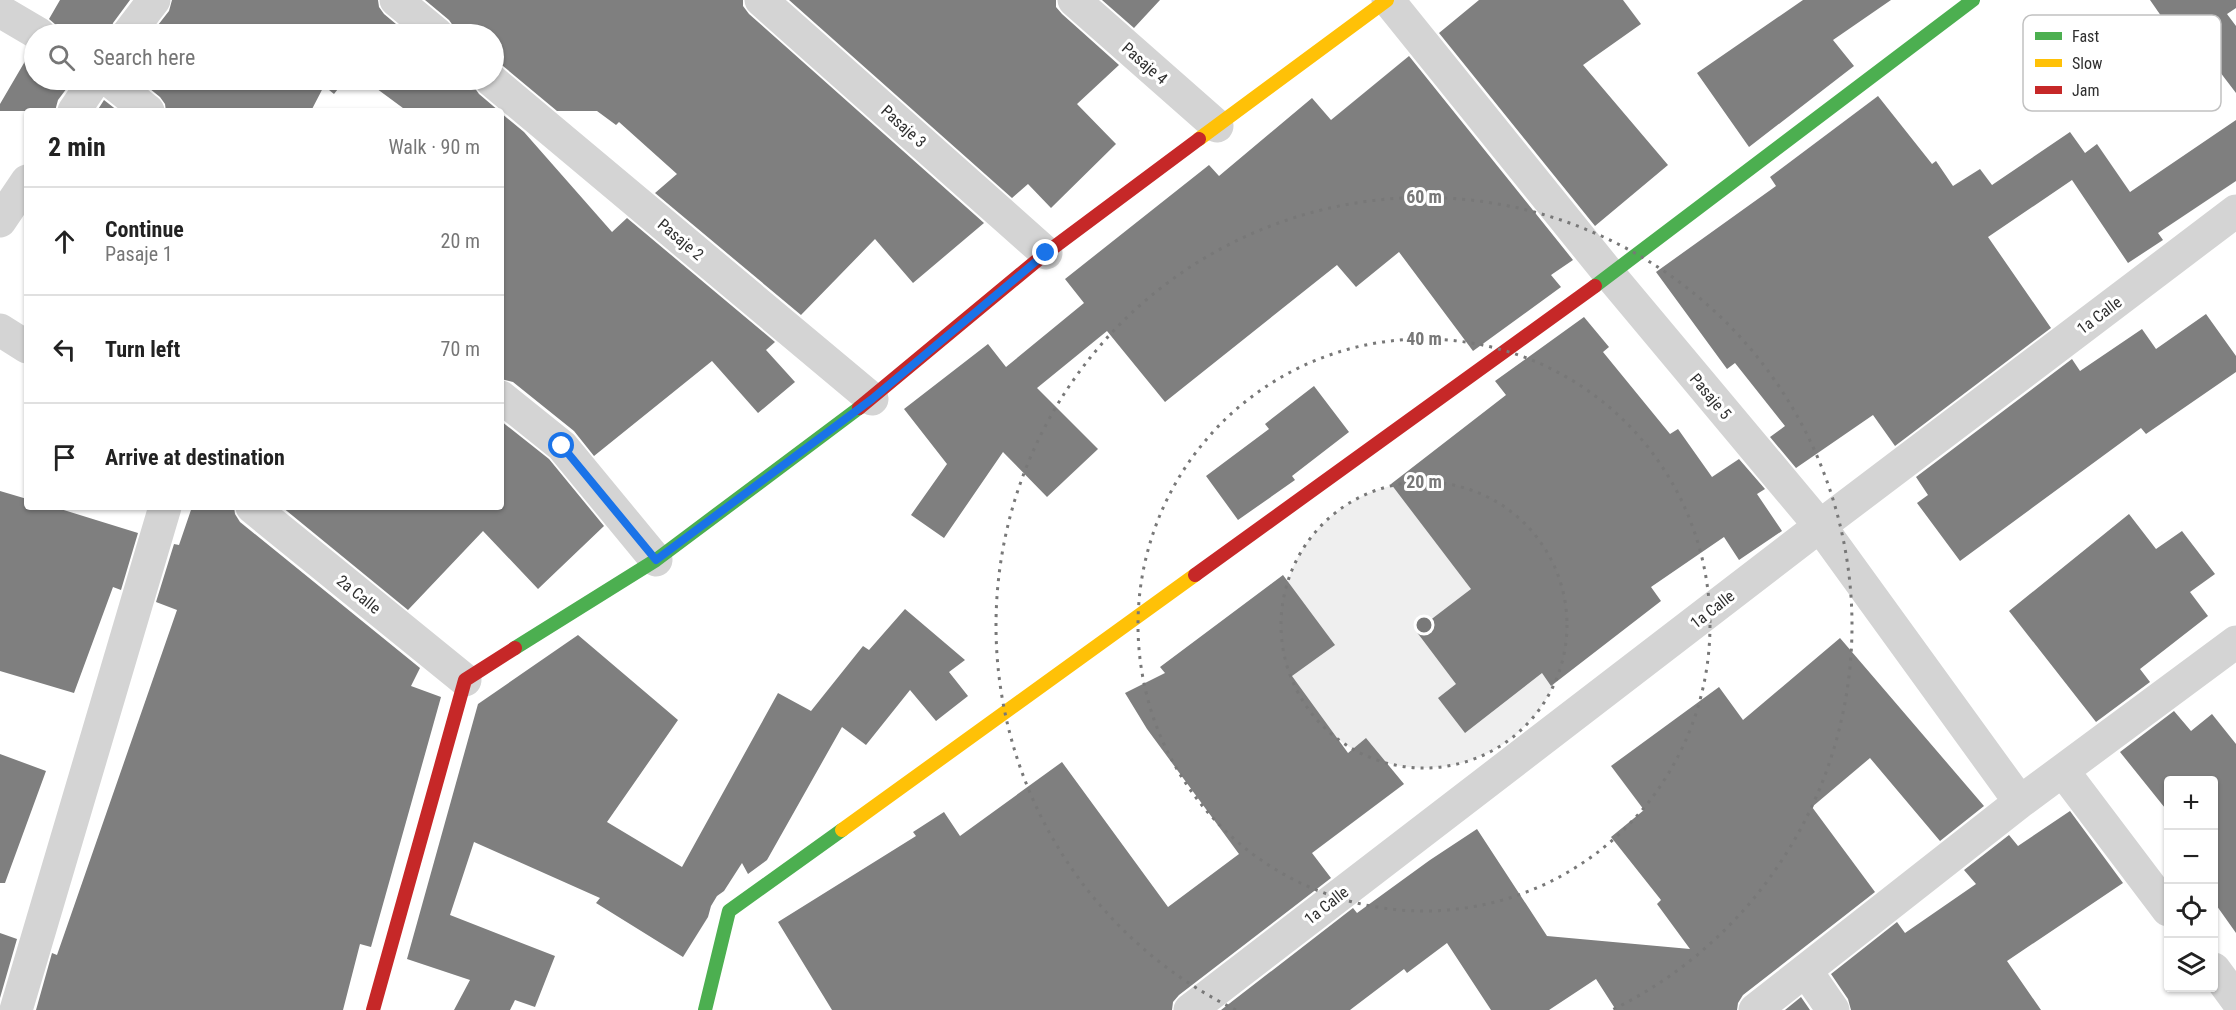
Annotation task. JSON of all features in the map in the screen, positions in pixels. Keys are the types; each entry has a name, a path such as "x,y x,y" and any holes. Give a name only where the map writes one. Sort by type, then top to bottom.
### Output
{"street":[{"path":"136,24 154,0"},
{"path":"396,0 425,24"},
{"name":"Pasaje 3","path":"761,0 1046,253"},
{"name":"Pasaje 4","path":"1074,0 1217,126"},
{"path":"373,1010 465,680 656,560 872,399 1046,253 1388,0"},
{"name":"Pasaje 5","path":"1388,0 1610,275 1820,526 2020,802"},
{"path":"705,1010 729,911 1610,275 1973,0"},
{"path":"0,11 24,25"},
{"path":"76,108 88,90"},
{"path":"122,90 144,108"},
{"name":"Pasaje 2","path":"503,90 872,399"},
{"path":"0,220 24,185"},
{"name":"1a Calle","path":"1190,1010 2236,210"},
{"path":"0,330 24,345"},
{"path":"504,399 562,446 656,560"},
{"path":"16,1010 164,510"},
{"name":"2a Calle","path":"256,510 465,680"},
{"path":"1755,1010 2020,802 2236,642"},
{"path":"2063,771 2164,903"},
{"path":"1806,971 1833,1010"},
{"path":"2218,974 2236,999"}],"building":[{"path":"60,0 130,0 113,24 55,24 49,19"},
{"path":"172,0 378,0 379,7 384,14 396,24 159,24 169,11"},
{"path":"425,0 743,0 743,6 749,14 984,223 913,283 875,239 801,315 655,193 677,174 619,122 616,125 597,111 557,111 504,67 504,24 452,24"},
{"path":"789,0 1056,0 1056,7 1062,14 1119,65 1077,104 1116,144 1051,208 1028,184 1012,198"},
{"path":"1102,0 1160,0 1134,28"},
{"path":"1479,0 1623,0 1641,24 1583,65 1668,165 1595,226 1439,33"},
{"path":"1803,0 1891,0 1833,40 1854,66 1749,147 1697,73"},
{"path":"2150,0 2236,0 2236,8 2227,14 2236,26 2236,93 2221,73 2221,15 2160,15"},
{"path":"1409,56 1573,260 1551,275 1561,287 1473,351 1399,252 1356,287 1337,265 1165,402 1107,331 1037,388 1098,449 1047,497 1003,452 944,538 911,515 947,464 904,409 988,344 1006,367 1084,303 1065,279 1209,165 1219,176 1312,98 1331,120"},
{"path":"24,63 24,90 66,90 58,100 56,108 0,111 0,104"},
{"path":"151,90 322,90 313,108 166,108 160,97"},
{"path":"379,90 476,90 495,108 403,108"},
{"path":"1878,96 1932,164 1936,161 1953,186 1980,169 1992,185 2070,132 2085,153 2097,144 2130,192 2236,120 2236,181 2158,233 2163,240 2128,263 2072,180 1988,237 2051,328 1895,446 1873,415 1796,468 1770,437 1785,426 1735,363 1727,369 1656,272 1776,186 1770,177"},
{"path":"104,100 114,108 99,108"},
{"path":"504,115 524,132 612,232 627,218 775,342 766,350 795,382 758,413 712,361 594,456 574,431 513,382 504,380"},
{"path":"2206,314 2236,356 2236,372 2146,434 2141,428 1960,561 1917,503 1928,495 1916,477 2072,359 2080,371 2142,329 2156,349"},
{"path":"1584,317 1609,347 1603,352 1670,434 1678,429 1712,477 1739,459 1765,489 1757,494 1782,531 1739,560 1724,537 1651,587 1661,601 1551,686 1542,673 1465,733 1438,698 1456,684 1416,631 1471,589 1391,484 1506,395 1495,381"},
{"path":"1314,386 1349,432 1292,476 1295,480 1238,520 1206,476 1269,429 1265,424"},
{"path":"504,423 549,459 604,526 538,589 483,531 408,610 286,510 504,510"},
{"path":"0,491 24,498 24,510 64,510 138,533 121,590 113,587 74,693 0,671"},
{"path":"191,510 234,510 240,522 420,668 411,686 441,697 371,947 360,944 343,1010 36,1010 52,953 57,955 177,610 156,602 174,544 179,545"},
{"path":"2129,514 2156,549 2182,531 2215,574 2190,592 2208,616 2140,669 2150,682 2096,722 2009,611"},
{"path":"1283,575 1335,645 1292,676 1348,753 1366,738 1404,784 1312,853 1331,878 1179,995 1173,1002 1172,1010 832,1010 778,922 916,836 913,832 944,812 960,836 1062,762 1168,907 1239,854 1147,729 1125,693 1165,673 1160,667"},
{"path":"905,609 965,660 949,672 968,696 936,721 910,690 866,745 842,727 767,860 748,874 742,863 724,891 717,896 708,917 683,957 596,903 600,898 474,842 450,915 555,956 535,1007 515,1000 510,1010 454,1010 470,980 407,959 478,704 578,635 678,720 607,822 682,867 778,693 811,711 863,646 869,650"},
{"path":"1840,638 1984,806 1940,841 1870,758 1812,807 1875,892 1743,995 1737,1010 1616,1010 1596,979 1549,1010 1491,1010 1447,943 1407,973 1404,969 1350,1010 1221,1010 1353,908 1357,913 1477,829 1547,936 1690,949 1657,904 1661,900 1611,837 1644,810 1611,766 1719,687 1743,720"},
{"path":"2174,711 2191,731 2212,714 2236,744 2236,933 2218,908 2218,776 2164,776 2164,807 2120,752"},
{"path":"0,754 46,771 5,883 0,883"},
{"path":"2070,811 2123,883 2007,961 2041,1010 1851,1010 1848,999 1831,974 1897,922 1905,933 1976,884 1964,870 2009,835 2018,846"},
{"path":"0,933 17,939 0,998"},
{"path":"1801,997 1810,1010 1785,1010"}],"traffic: fast":[{"path":"1595,286 1973,0"},
{"path":"515,648 656,560 859,408"},
{"path":"705,1010 729,911 842,830"}],"traffic: slow":[{"path":"1199,139 1387,0"},
{"path":"842,830 1195,575"}],"traffic: jam":[{"path":"859,408 1046,253 1199,139"},
{"path":"1195,575 1595,286"},
{"path":"373,1010 465,680 515,648"}],"route":[{"path":"562,446 618,517 656,560 872,399 1046,253"}]}
